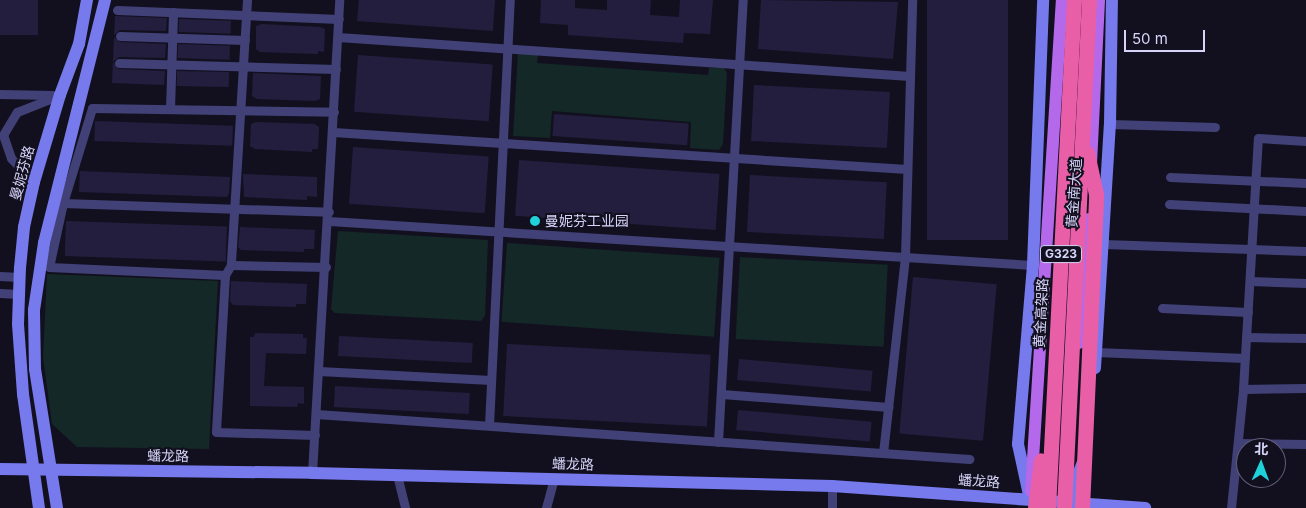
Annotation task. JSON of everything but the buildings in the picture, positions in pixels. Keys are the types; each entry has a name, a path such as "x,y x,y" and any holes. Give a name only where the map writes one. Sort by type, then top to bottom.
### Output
{"highway":[{"name":"黄金高架路","path":"1048,508 1074,0"},
{"name":"G323","path":"1066,506 1089,0"},
{"path":"1030,506 1040,469 1056,190 1067,131"},
{"path":"1082,508 1096,194 1083,132"},
{"path":"1082,481 1086,508"}],"main road":[{"name":"黄金南大道","path":"1030,506 1062,0"},
{"name":"黄金南大道","path":"1066,506 1082,313 1099,0"},
{"path":"1052,144 1092,146"},
{"path":"1042,308 1082,313"}],"street":[{"name":"曼妮芬路","path":"39,508 23,394 19,277 24,226 34,182 60,95 79,44 87,0"},
{"path":"57,508 35,370 34,310 44,243 105,0"},
{"path":"247,0 231,265 225,275 216,432 314,435"},
{"path":"312,472 329,217 340,0"},
{"path":"489,425 510,0"},
{"path":"718,442 731,246 743,0"},
{"path":"883,453 905,257 912,0"},
{"path":"1030,506 1018,444 1033,265 1044,0"},
{"path":"1066,506 1091,439 1110,124 1112,0"},
{"path":"117,10 338,19"},
{"path":"170,109 173,12"},
{"path":"120,36 245,40"},
{"path":"338,37 910,76"},
{"path":"119,63 336,69"},
{"path":"0,94 60,95"},
{"path":"34,182 15,165 2,139 8,122 17,112 60,95"},
{"path":"225,275 49,267 63,203 92,108 334,112"},
{"path":"1110,124 1215,127"},
{"path":"333,132 907,169"},
{"path":"1238,438 1258,138 1306,141"},
{"path":"1170,176 1306,184"},
{"path":"63,203 234,210 498,232 1033,265"},
{"path":"1169,204 1254,210 1306,211"},
{"path":"1104,244 1306,251"},
{"path":"231,265 326,267"},
{"path":"0,276 19,277"},
{"path":"1250,281 1306,283"},
{"path":"0,293 19,294"},
{"path":"1162,308 1248,312"},
{"path":"1246,337 1306,338"},
{"path":"1096,352 1245,358"},
{"path":"319,371 491,380"},
{"path":"1243,388 1306,388"},
{"path":"722,394 888,407"},
{"path":"316,414 969,458"},
{"path":"1286,444 1306,444"},
{"path":"1231,508 1236,462"},
{"name":"蟠龙路","path":"0,469 312,472 832,486 1030,506 1145,508"},
{"path":"397,475 405,508"},
{"path":"546,508 554,478"},
{"path":"832,486 832,508"}],"green space":[{"path":"518,53 538,55 537,63 708,75 709,68 724,68 727,73 723,144 719,150 690,148 691,122 552,111 550,138 513,136"},
{"path":"338,231 488,240 485,316 481,321 335,313 331,309"},
{"path":"507,243 719,258 714,337 501,322"},
{"path":"740,257 888,265 884,347 736,339"},
{"path":"47,274 218,281 209,449 77,447 52,424 43,357"}],"place":[{"name":"曼妮芬工业园","path":"535,221"}]}
